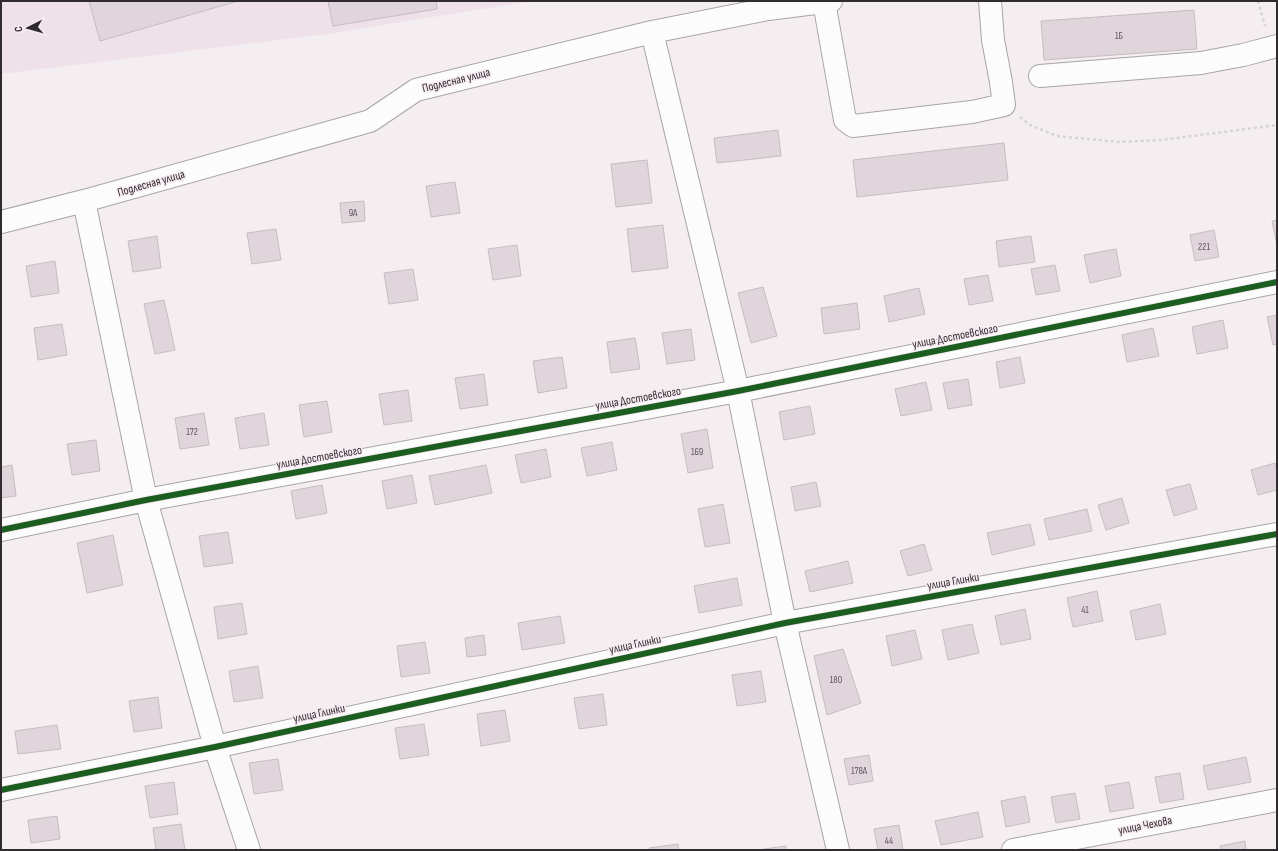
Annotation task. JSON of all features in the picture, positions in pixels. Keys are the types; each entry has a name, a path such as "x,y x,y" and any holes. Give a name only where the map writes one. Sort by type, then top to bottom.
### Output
{"street":[{"path":"828,1 845,120 853,126 972,112 1004,105 993,40 990,1"},
{"name":"Подлесная улица","path":"1,222 84,201 370,121 416,90 652,32 768,9 828,1"},
{"path":"652,32 738,391 785,623 838,850"},
{"path":"1040,76 1201,63 1243,55 1277,46"},
{"path":"84,201 146,500 215,747 249,850"},
{"name":"улица Достоевского","path":"1,530 146,500 738,391 1277,282"},
{"name":"улица Глинки","path":"1,790 215,747 785,623 1277,534"},
{"name":"улица Чехова","path":"1013,850 1277,800"}],"path":[{"path":"1004,105 1030,125 1057,136 1119,142 1191,137 1277,125"}],"shaded area":[{"path":"1,1 532,1 328,34 1,74"}],"building":[{"path":"89,1 238,1 100,41"},
{"path":"328,1 436,1 437,9 333,26"},
{"path":"1194,10 1197,49 1044,60 1041,21"},
{"path":"778,130 781,156 717,163 714,138"},
{"path":"1004,143 1008,180 857,197 853,160"},
{"path":"647,160 652,203 616,207 611,164"},
{"path":"455,182 460,213 431,217 426,186"},
{"path":"364,201 365,221 342,223 340,203"},
{"path":"1277,220 1277,245 1272,221"},
{"path":"663,225 668,268 632,272 627,229"},
{"path":"276,229 281,260 252,264 247,233"},
{"path":"1214,230 1219,257 1195,261 1190,235"},
{"path":"157,236 161,268 133,272 128,241"},
{"path":"1031,236 1035,262 999,267 996,241"},
{"path":"517,245 521,276 493,280 488,249"},
{"path":"1116,249 1121,276 1090,283 1084,255"},
{"path":"55,261 59,293 31,297 26,266"},
{"path":"1055,265 1060,291 1036,295 1031,269"},
{"path":"413,269 418,300 389,304 384,273"},
{"path":"988,275 993,301 969,305 964,279"},
{"path":"763,287 777,336 751,343 738,293"},
{"path":"919,288 925,314 889,322 884,296"},
{"path":"164,300 175,350 155,354 144,304"},
{"path":"857,303 860,329 824,334 821,308"},
{"path":"1277,315 1277,344 1273,345 1267,317"},
{"path":"1223,320 1228,348 1197,354 1192,327"},
{"path":"62,324 67,355 38,360 34,328"},
{"path":"1153,328 1159,356 1127,362 1122,335"},
{"path":"691,329 695,360 667,364 662,333"},
{"path":"635,338 640,369 611,373 607,342"},
{"path":"562,357 567,388 538,393 533,361"},
{"path":"1020,357 1025,383 1000,388 996,362"},
{"path":"484,374 488,405 460,409 455,378"},
{"path":"968,379 972,405 948,409 943,383"},
{"path":"926,382 932,410 901,416 895,389"},
{"path":"408,390 412,421 384,425 379,394"},
{"path":"327,401 332,432 304,437 299,405"},
{"path":"810,406 815,434 784,440 779,412"},
{"path":"204,413 209,445 180,449 175,418"},
{"path":"264,413 269,445 240,449 235,418"},
{"path":"707,429 713,468 688,473 681,434"},
{"path":"96,440 100,471 72,475 67,444"},
{"path":"612,442 617,470 587,476 581,448"},
{"path":"546,449 551,477 521,483 515,455"},
{"path":"1275,463 1277,470 1277,490 1258,495 1251,470"},
{"path":"12,465 16,496 1,498 1,467"},
{"path":"486,465 492,493 435,505 429,476"},
{"path":"412,475 417,503 387,509 382,481"},
{"path":"816,482 821,506 795,511 791,487"},
{"path":"1190,484 1197,509 1174,516 1166,490"},
{"path":"322,485 327,513 296,519 291,491"},
{"path":"1122,498 1129,523 1106,530 1098,505"},
{"path":"723,504 730,543 705,547 698,509"},
{"path":"1087,509 1092,531 1049,540 1044,519"},
{"path":"1030,524 1035,545 992,555 987,533"},
{"path":"228,532 233,563 204,567 199,536"},
{"path":"113,535 123,585 87,593 77,543"},
{"path":"924,544 932,570 908,576 900,551"},
{"path":"848,561 853,583 810,592 805,571"},
{"path":"737,578 742,605 699,613 694,586"},
{"path":"1097,591 1103,621 1073,627 1067,598"},
{"path":"242,603 247,634 218,639 214,607"},
{"path":"1160,604 1166,634 1136,640 1130,611"},
{"path":"1025,609 1031,639 1001,645 995,616"},
{"path":"560,616 565,643 522,650 518,623"},
{"path":"972,624 979,653 948,660 942,630"},
{"path":"915,630 922,659 892,666 886,636"},
{"path":"484,635 486,655 467,657 465,638"},
{"path":"425,642 430,673 401,677 397,646"},
{"path":"843,649 861,703 827,715 814,656"},
{"path":"258,666 263,698 234,702 229,671"},
{"path":"761,671 766,702 737,706 732,675"},
{"path":"603,694 607,725 579,729 574,698"},
{"path":"158,697 162,728 134,732 129,701"},
{"path":"505,710 510,741 481,746 477,714"},
{"path":"424,724 429,755 400,759 395,728"},
{"path":"57,725 61,749 18,754 15,731"},
{"path":"869,755 873,781 849,785 844,759"},
{"path":"1246,757 1251,782 1208,790 1203,766"},
{"path":"278,759 283,790 254,794 249,763"},
{"path":"1180,773 1184,799 1160,803 1155,777"},
{"path":"174,782 178,814 150,818 145,786"},
{"path":"1129,782 1134,808 1110,812 1105,786"},
{"path":"1075,793 1080,819 1056,823 1051,797"},
{"path":"1025,796 1030,822 1006,827 1001,801"},
{"path":"978,812 983,837 941,845 935,821"},
{"path":"57,816 60,839 31,843 28,820"},
{"path":"181,824 185,850 156,850 153,828"},
{"path":"899,825 903,850 878,850 874,829"},
{"path":"1245,841 1246,850 1221,850 1220,846"},
{"path":"678,844 679,850 649,850 649,848"},
{"path":"786,846 786,850 757,850"}],"cycle path":[{"path":"1,530 146,500 738,391 1277,282"},
{"path":"1,790 215,747 785,623 1277,534"}]}
